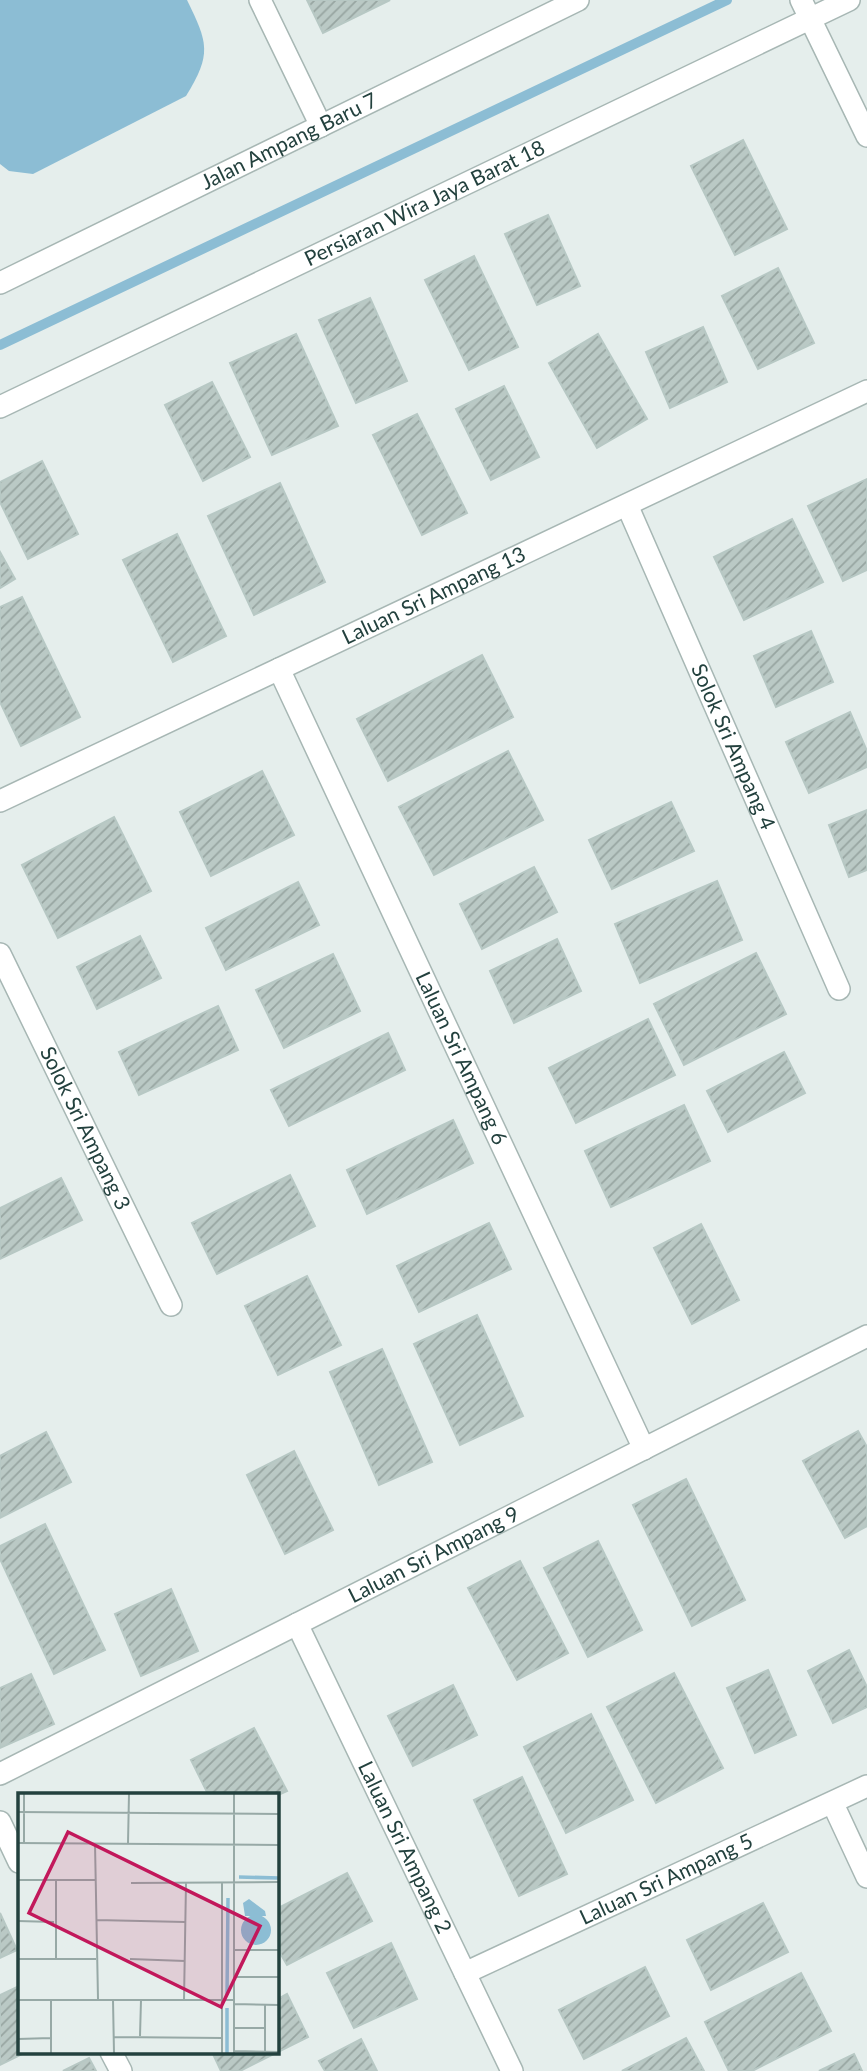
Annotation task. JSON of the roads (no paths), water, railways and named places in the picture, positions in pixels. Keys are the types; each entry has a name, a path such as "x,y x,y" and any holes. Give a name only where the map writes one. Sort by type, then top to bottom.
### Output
{"street":[{"path":"260,0 321,126"},
{"name":"Jalan Ampang Baru 7","path":"0,283 321,126 554,6 578,0"},
{"name":"Persiaran Wira Jaya Barat 18","path":"0,407 806,10 849,0"},
{"path":"806,10 867,136"},
{"name":"Laluan Sri Ampang 13","path":"0,801 867,391"},
{"name":"Solok Sri Ampang 4","path":"627,505 839,989"},
{"name":"Laluan Sri Ampang 6","path":"279,669 644,1449"},
{"name":"Solok Sri Ampang 3","path":"0,954 171,1305"},
{"name":"Laluan Sri Ampang 9","path":"0,1774 867,1336"},
{"name":"Laluan Sri Ampang 2","path":"297,1624 512,2071"},
{"name":"Laluan Sri Ampang 5","path":"465,1973 867,1786"},
{"path":"833,1804 867,1877"},
{"path":"0,1822 18,1860"},
{"path":"112,2054 121,2071"}],"water":[{"path":"0,0 187,0 203,38 200,69 186,96 33,174 9,171 0,164"}],"waterway":[{"path":"0,345 727,0"}]}
